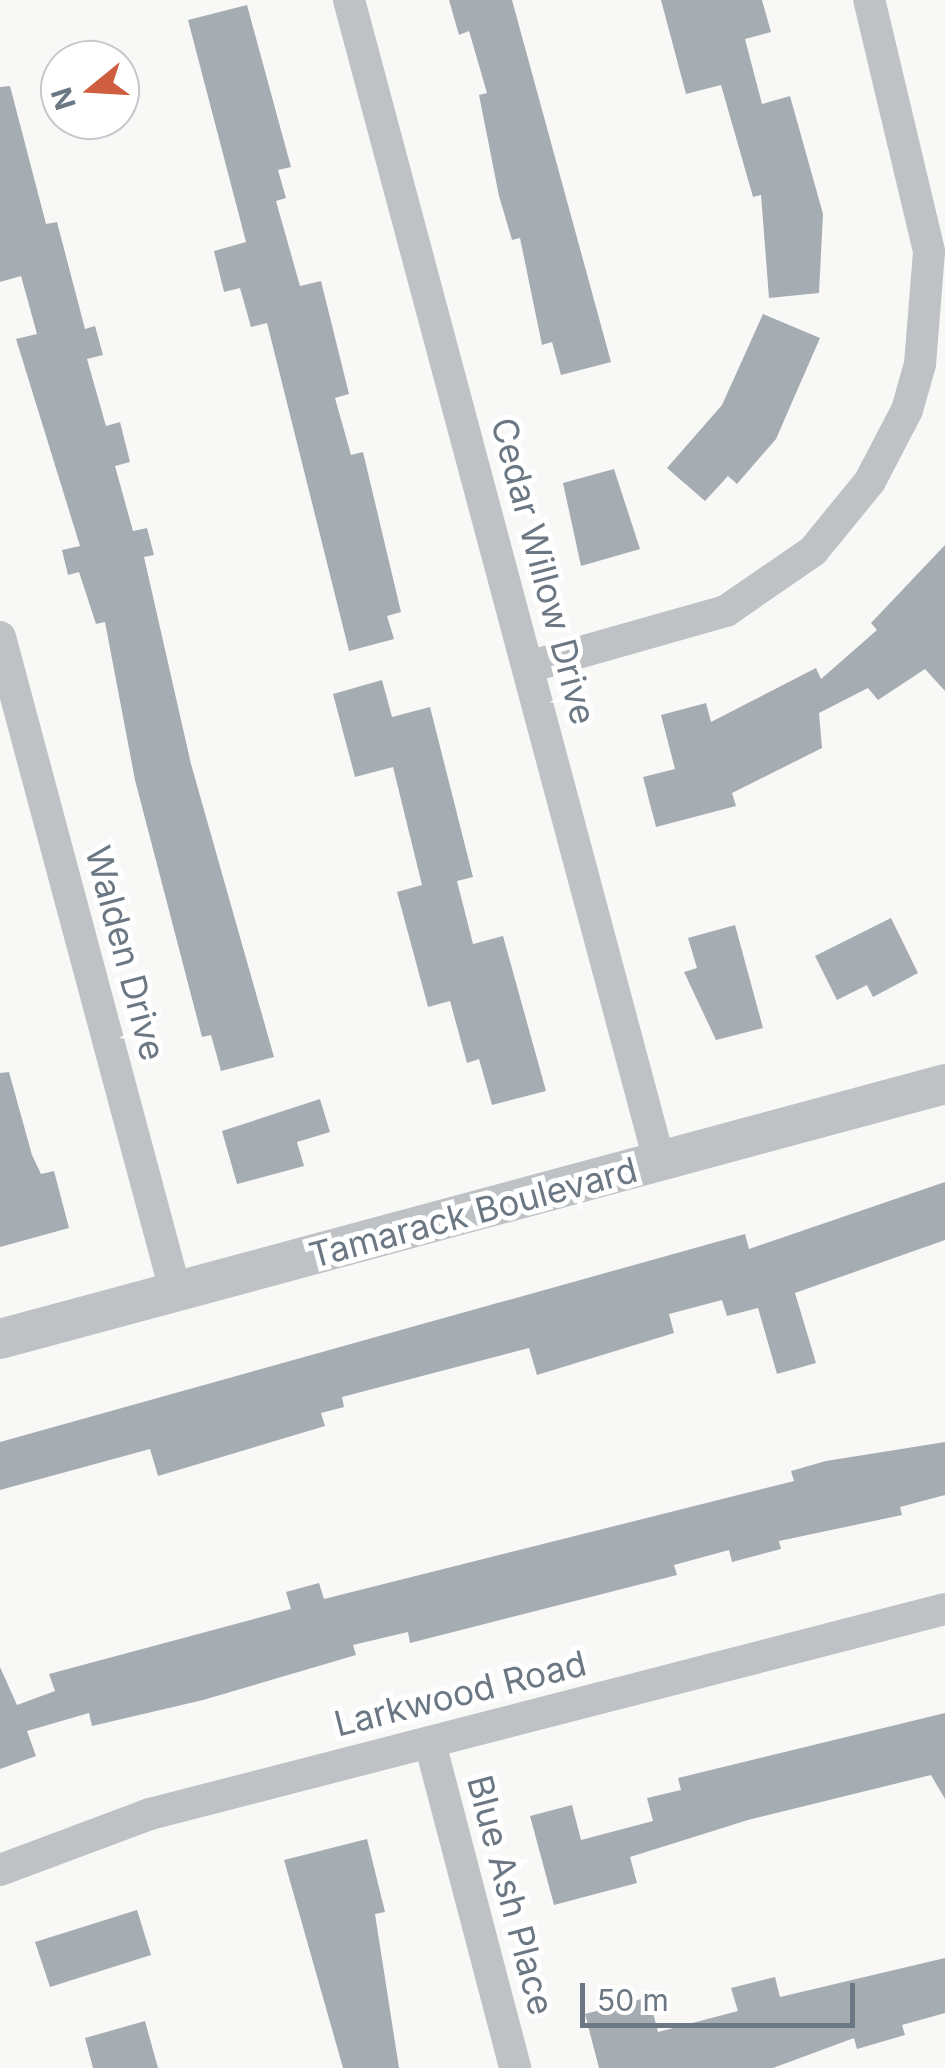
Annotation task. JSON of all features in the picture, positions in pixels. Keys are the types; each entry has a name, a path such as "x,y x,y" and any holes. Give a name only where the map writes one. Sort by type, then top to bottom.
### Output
{"street":[{"name":"Cedar Willow Drive","path":"348,0 660,1164"},
{"path":"528,667 726,612 813,551 870,481 898,428 920,364 929,251 869,0"},
{"name":"Walden Drive","path":"0,637 176,1290"},
{"name":"Tamarack Boulevard","path":"0,1338 660,1164 945,1084"},
{"name":"Larkwood Road","path":"0,1870 150,1814 945,1608"},
{"name":"Blue Ash Place","path":"430,1742 515,2068"}],"building":[{"path":"449,0 512,0 611,362 561,375 552,342 542,345 520,238 512,240 499,196 479,95 487,93 469,31 459,35"},
{"path":"661,0 762,0 771,32 745,39 762,104 790,96 823,214 819,293 769,298 761,195 753,197 721,85 686,94"},
{"path":"247,5 291,167 278,170 286,198 276,201 300,286 321,281 349,394 335,398 351,455 363,452 401,612 387,616 394,639 349,651 267,323 251,327 240,288 224,292 214,251 246,242 188,20"},
{"path":"10,86 46,224 57,222 85,329 95,326 103,355 87,359 106,426 120,422 130,462 115,466 133,531 147,528 154,555 144,557 191,764 274,1057 221,1071 211,1035 202,1037 135,780 105,622 96,624 79,572 68,575 62,550 80,546 16,339 37,334 21,276 0,282 0,87"},
{"path":"763,314 820,338 776,439 737,484 728,476 705,501 667,468 722,405"},
{"path":"614,469 640,549 581,566 563,483"},
{"path":"945,545 945,691 925,669 878,700 868,688 819,713 822,748 732,793 736,806 656,827 643,777 675,769 661,715 706,703 711,722 816,668 821,679 877,630 871,623"},
{"path":"382,680 392,717 430,707 473,877 457,881 473,944 503,936 546,1091 492,1105 479,1059 467,1063 450,1001 428,1007 397,892 422,885 393,767 355,777 333,694"},
{"path":"891,918 918,973 873,997 867,985 837,1000 815,956"},
{"path":"735,925 763,1028 716,1040 684,972 697,968 688,938"},
{"path":"9,1072 32,1155 41,1174 54,1171 69,1228 0,1247 0,1073"},
{"path":"320,1099 330,1132 297,1142 304,1166 237,1184 222,1131"},
{"path":"945,1182 945,1240 795,1293 816,1363 777,1374 758,1308 727,1316 722,1300 669,1314 674,1333 537,1375 529,1348 342,1397 344,1407 321,1413 325,1426 158,1476 150,1449 0,1490 0,1442 745,1234 749,1249"},
{"path":"945,1442 945,1495 900,1507 902,1515 779,1541 781,1549 732,1562 729,1550 674,1565 677,1575 410,1643 408,1632 353,1645 356,1655 203,1700 92,1726 89,1713 27,1731 36,1756 0,1769 0,1667 17,1705 55,1691 49,1674 291,1609 286,1592 319,1583 324,1599 794,1481 791,1471 826,1461"},
{"path":"945,1713 945,1799 931,1775 748,1820 630,1857 637,1883 554,1905 530,1816 572,1805 581,1840 653,1821 647,1798 681,1790 678,1778"},
{"path":"367,1839 385,1912 375,1914 399,2068 343,2068 284,1860"},
{"path":"137,1910 151,1955 50,1987 35,1942"},
{"path":"945,1958 945,2013 902,2025 905,2035 857,2049 854,2038 773,2068 599,2068 585,2014 649,1997 658,2032 738,2011 731,1988 775,1977 780,1997"},
{"path":"145,2021 158,2068 93,2068 85,2038"}]}
